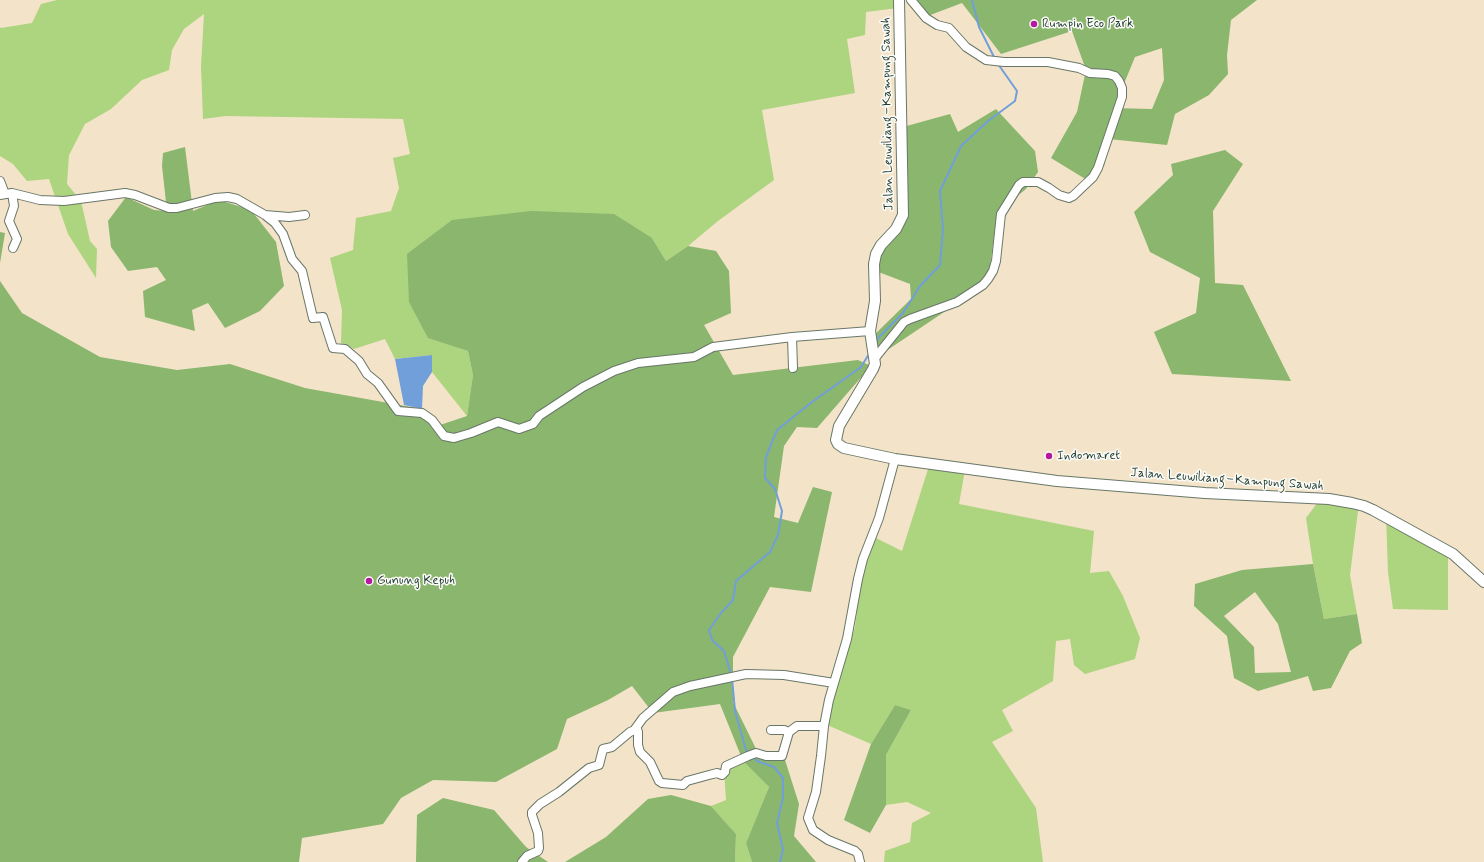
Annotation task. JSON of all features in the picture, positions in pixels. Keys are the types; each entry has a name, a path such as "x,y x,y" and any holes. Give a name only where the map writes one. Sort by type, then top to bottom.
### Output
{"main road":[{"name":"Jalan Leuwiliang–Kampung Sawah","path":"899,0 903,215 896,229 880,245 876,254 874,264 875,301 870,336 875,356 873,368 839,426 836,440 838,444 844,448 895,459 1057,481 1206,493 1329,499 1352,503 1373,510 1452,554 1484,582"}],"street":[{"path":"875,356 904,322 957,302 983,285 993,271 996,261 1001,214 1019,185 1023,182 1038,182 1050,188 1059,195 1069,198 1093,177 1098,168 1122,97 1122,88 1119,81 1114,76 1108,74 1090,73 1079,68 1048,62 996,62 986,60 966,47 949,28 937,25 926,18 911,0"},
{"path":"0,181 14,206 9,221 17,239 13,248"},
{"path":"6,194 40,200 64,201 125,193 169,208 177,208 204,200 228,197 238,199 266,215 275,223 283,234 292,259 302,271 313,318 323,317 333,348 345,349 359,361 367,374 378,383 398,411 422,413 432,420 444,436 454,438 498,422 519,429 532,424 539,416 582,387 614,371 638,363 694,357 713,347 792,337 870,336"},
{"path":"266,215 289,217 305,215"},
{"path":"792,337 793,368"},
{"path":"860,862 858,854 855,851 818,835 813,830 809,822 822,756 824,726 829,700 847,639 863,559 879,518 895,459"},
{"path":"522,862 527,856 538,851 539,848 538,833 532,812 540,804 559,792 589,768 599,764 603,749 612,747 635,729 643,718 673,692 690,686 746,674 784,675 834,683"},
{"path":"635,729 637,729 638,732 640,752 650,762 656,777 662,783 683,785 687,781 709,775 717,773 722,775 725,772 726,766 756,753 766,756 782,756 789,732 797,726 824,726"},
{"path":"771,730 784,730 789,732"}],"green space":[{"path":"57,0 899,0 898,8 866,12 865,35 847,39 855,93 762,110 774,180 718,221 688,246 666,261 652,238 428,337 468,351 473,375 467,416 432,372 432,355 395,359 385,339 354,349 341,343 342,310 330,258 353,250 356,218 391,211 399,188 393,158 410,154 403,119 226,116 203,119 201,66 204,14 184,29 172,50 169,70 142,80 111,109 85,124 69,155 67,184 81,201 90,241 97,249 96,278 68,234 49,179 27,181 13,164 0,156 0,27 32,23 41,4"},
{"path":"906,0 1257,0 1231,20 1227,55 1228,74 1209,95 1175,114 1167,145 1109,139 1104,166 1087,180 1051,158 1077,112 1086,70 1072,31 1001,54 962,3 925,17","holes":["1162,48 1164,80 1152,109 1114,108 1135,57"]},
{"path":"996,109 1035,151 1038,172 1026,189 997,212 989,275 962,300 880,355 870,339 911,299 910,284 868,268 878,244 904,219 903,127 950,114 958,132"},
{"path":"185,147 193,211 219,200 251,210 276,242 284,286 260,311 225,328 208,303 192,310 195,331 145,317 143,291 166,280 157,267 128,271 111,247 108,221 126,197 154,210 167,211 162,166 163,153"},
{"path":"1225,150 1243,164 1213,211 1215,283 1243,285 1291,381 1172,374 1154,332 1196,313 1200,278 1150,252 1134,212 1173,175 1171,164"},
{"path":"531,211 614,214 652,238 666,261 688,246 716,251 729,271 731,313 704,325 733,375 858,360 871,366 817,428 797,427 784,446 774,517 798,523 813,487 832,492 811,592 770,587 733,657 733,702 760,757 785,760 799,804 794,836 816,862 752,862 746,843 769,787 743,761 720,704 653,713 632,686 608,700 567,719 557,749 496,782 433,780 401,798 383,824 302,838 299,862 0,862 0,281 22,313 100,357 177,370 230,364 305,388 422,409 437,426 467,416 473,375 468,351 428,338 409,302 407,254 452,220"},
{"path":"0,232 5,233 0,263"},
{"path":"929,466 965,470 959,504 1094,531 1090,573 1109,571 1123,596 1140,638 1135,659 1085,674 1074,665 1070,639 1056,641 1053,681 1002,710 1013,731 992,742 1036,808 1043,862 884,862 885,851 910,842 912,823 931,813 907,802 886,805 886,755 911,710 895,705 871,744 825,724 855,627 862,570 876,538 902,551"},
{"path":"1321,498 1359,503 1350,575 1357,614 1324,619 1306,518"},
{"path":"1386,515 1448,551 1448,610 1393,609 1388,572"},
{"path":"1313,564 1324,619 1357,614 1362,643 1350,651 1331,688 1313,691 1308,676 1258,691 1234,678 1227,636 1194,606 1195,584 1242,570","holes":["1255,592 1278,624 1291,672 1255,673 1254,647 1224,616"]},
{"path":"895,705 911,710 886,755 886,805 870,833 844,820 871,744"},
{"path":"743,761 769,787 746,843 752,862 735,862 736,834 711,806 726,800 724,770"},
{"path":"671,795 711,806 736,834 735,862 565,862 606,837 648,799"},
{"path":"443,798 494,810 526,847 548,862 416,862 417,815"}],"water":[{"path":"432,355 432,372 423,386 422,409 404,405 395,359"}],"waterway":[{"path":"972,0 979,27 995,59"},
{"path":"875,343 903,313 920,286 940,265 943,230 940,191 961,146 988,121 1015,101 1017,91 998,64"},
{"path":"731,674 724,651 712,640 709,630 721,613 733,600 736,581 770,552 778,535 782,511 775,489 765,478 766,457 777,430 812,402 861,367 869,354"},
{"path":"732,678 735,711 746,750 749,753"},
{"path":"752,756 757,761 774,767 783,778 783,798 777,823 783,850 780,862"}],"place":[{"name":"Rumpin Eco Park","path":"1034,24"},
{"name":"Indomaret","path":"1049,456"},
{"name":"Gunung Kepuh","path":"369,581"}]}
